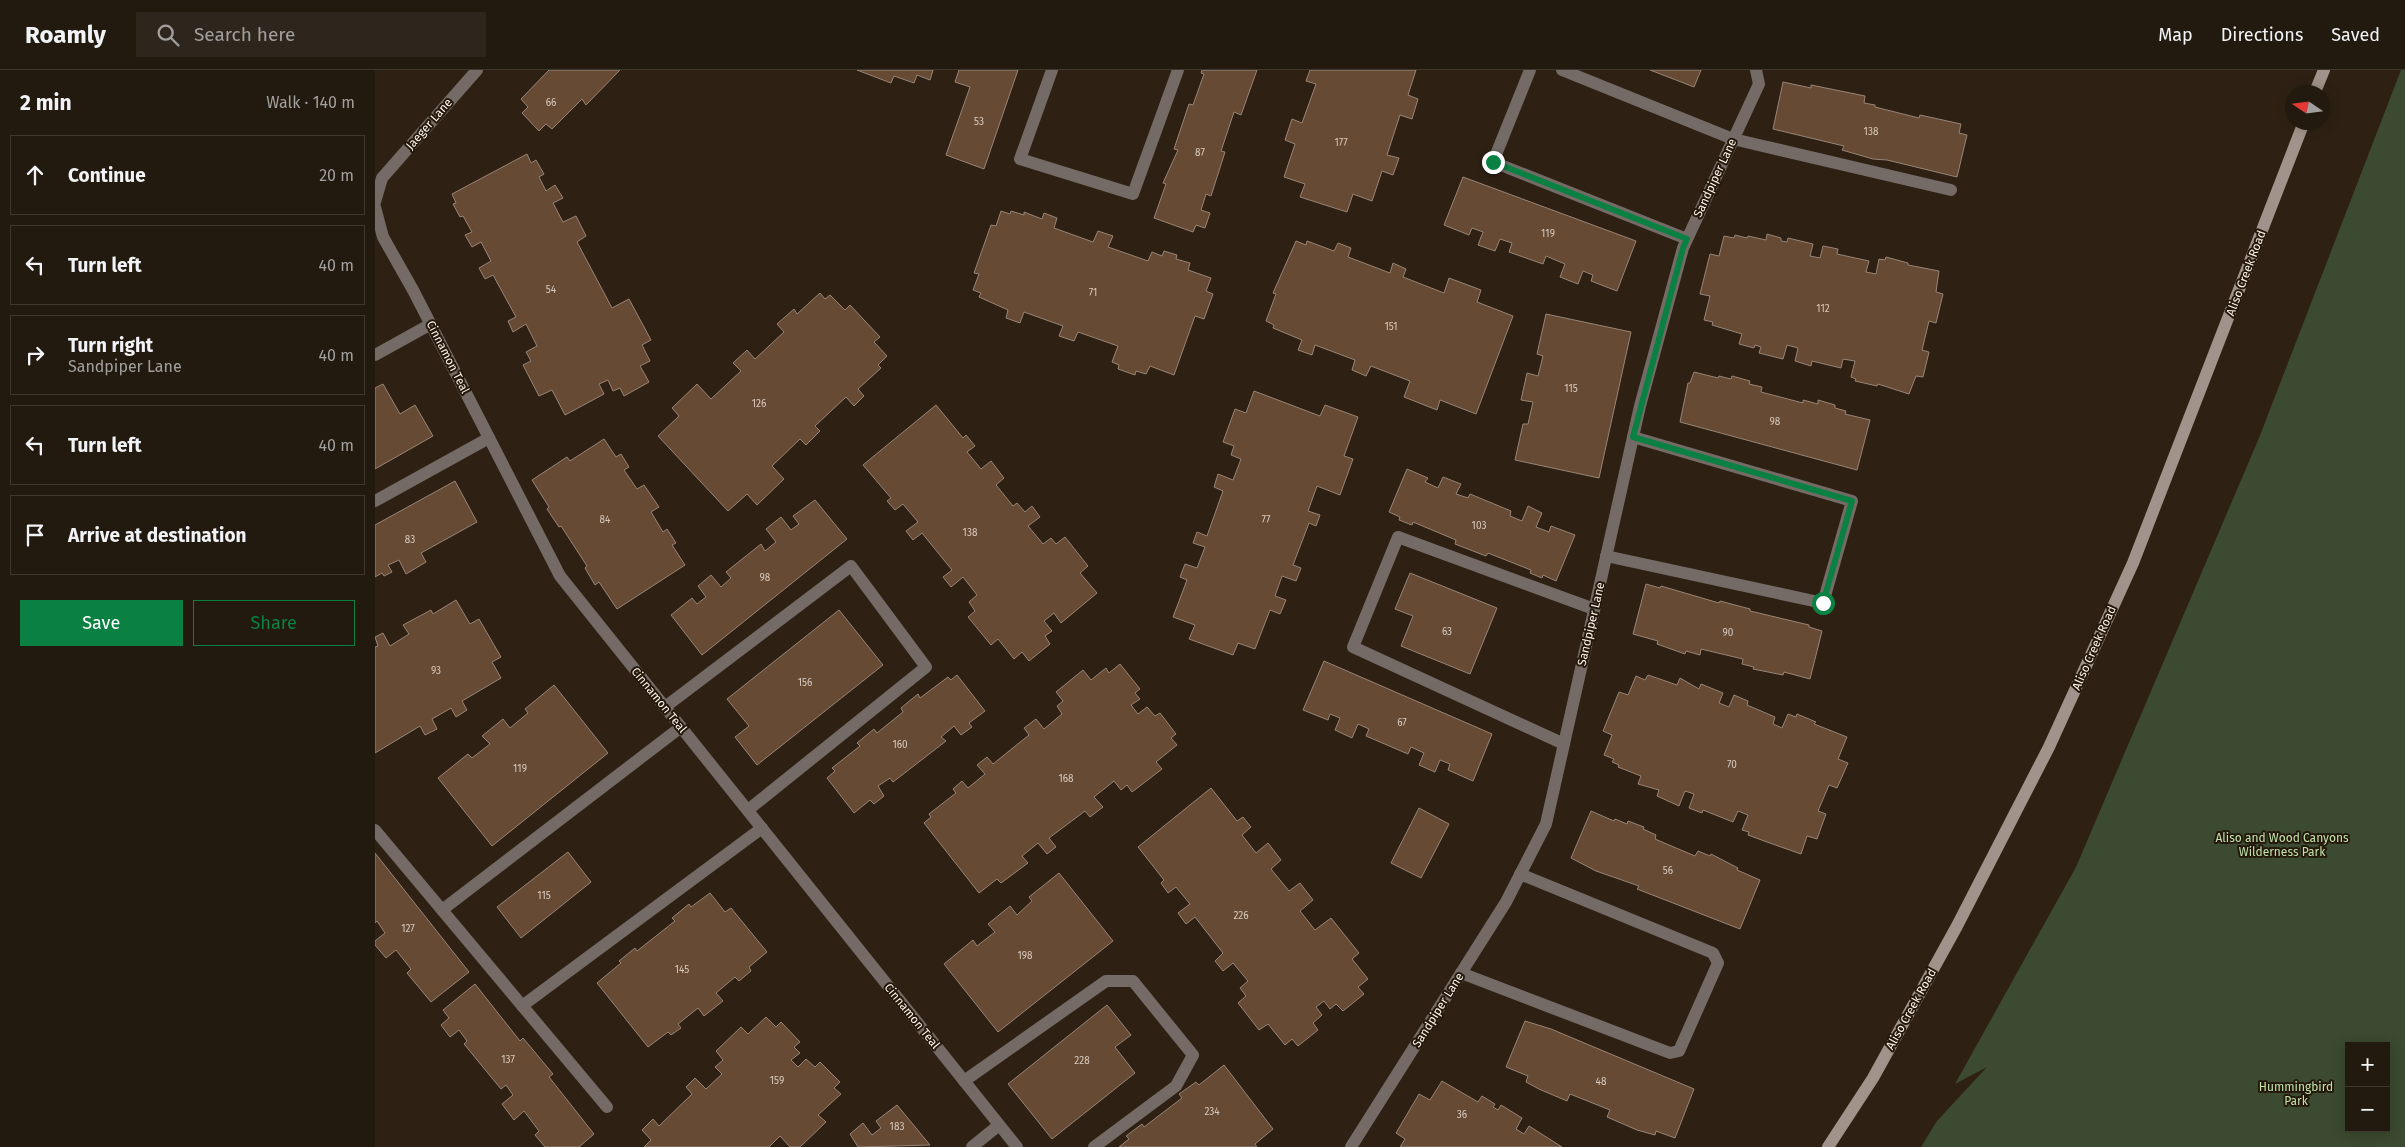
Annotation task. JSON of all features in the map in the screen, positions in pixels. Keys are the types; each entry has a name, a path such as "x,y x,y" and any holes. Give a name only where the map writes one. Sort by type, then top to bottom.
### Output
{"main road":[{"path":"2318,85 2323,70"},
{"name":"Aliso Creek Road","path":"1828,1147 1873,1078 1957,926 2049,747 2133,563 2301,130"}],"street":[{"name":"Jaeger Lane","path":"378,177 477,70"},
{"path":"1052,70 1020,159 1133,194 1178,70"},
{"path":"1530,70 1493,162 1687,239"},
{"path":"1562,70 1733,139 1951,190"},
{"name":"Sandpiper Lane","path":"1351,1147 1506,902 1546,824 1633,437 1683,248 1759,84 1756,70"},
{"path":"375,202 378,177"},
{"name":"Cinnamon Teal","path":"375,208 383,237 431,324 560,576 1017,1147"},
{"path":"375,355 431,324"},
{"path":"1606,556 1823,603 1852,501 1633,437"},
{"path":"375,501 489,438"},
{"path":"1564,744 1353,647 1398,538 1594,609"},
{"path":"665,707 851,566 926,667 748,810"},
{"path":"442,910 681,727"},
{"path":"522,1006 761,828"},
{"path":"375,830 607,1107"},
{"path":"1461,973 1670,1053 1679,1051 1718,963 1713,952 1520,874"},
{"path":"964,1081 1107,981 1133,981 1193,1055 1176,1086 1094,1147"},
{"path":"972,1147 999,1125"}],"green space":[{"path":"2401,70 2405,70 2405,1147 1921,1147 1937,1121 1987,1067 1955,1084 2076,867 2259,438"}],"building":[{"path":"549,70 620,70 586,105 582,99 552,129 546,124 539,131 522,113 528,107 521,99"},
{"path":"857,70 933,70 930,80 917,75 914,83 894,76 891,83"},
{"path":"959,70 1018,70 984,169 946,155 970,87 955,82"},
{"path":"1202,70 1257,70 1241,115 1234,112 1221,151 1225,152 1211,196 1206,194 1201,210 1210,213 1205,228 1196,225 1193,232 1154,218 1166,184 1163,183 1178,150 1174,149 1189,104 1193,105 1204,74 1201,73"},
{"path":"1310,70 1416,70 1408,95 1418,99 1412,119 1400,115 1387,155 1399,158 1393,175 1382,171 1372,201 1353,194 1347,212 1300,197 1305,184 1284,177 1295,144 1285,140 1292,119 1302,123 1316,84 1306,81"},
{"path":"1650,70 1701,70 1694,87"},
{"path":"1783,82 1811,88 1811,85 1865,96 1864,103 1875,105 1875,107 1919,118 1920,115 1961,124 1959,133 1967,135 1957,177 1887,160 1873,159 1842,150 1844,146 1773,129"},
{"path":"527,154 531,163 536,160 544,174 539,177 546,191 555,185 563,198 553,203 563,222 576,216 586,236 577,242 612,308 629,299 651,340 642,345 650,361 640,366 649,382 624,396 620,388 613,391 608,380 599,384 604,394 565,415 552,390 539,396 523,365 531,361 526,352 537,346 526,324 513,332 508,321 516,317 493,275 485,279 479,268 491,261 481,242 472,247 465,235 472,232 463,216 460,217 453,204 456,203 452,194"},
{"path":"1463,177 1636,241 1617,291 1591,281 1593,275 1583,271 1578,284 1560,277 1565,264 1546,256 1543,264 1509,252 1512,243 1500,239 1495,251 1478,245 1483,232 1472,228 1469,235 1444,225"},
{"path":"1001,211 1010,214 1011,211 1024,215 1024,212 1042,219 1044,213 1057,218 1054,228 1093,242 1098,231 1113,236 1108,247 1148,261 1152,252 1162,256 1164,251 1177,255 1176,259 1190,263 1188,270 1211,278 1206,291 1213,294 1204,319 1195,316 1174,375 1150,366 1146,374 1136,371 1135,375 1118,369 1119,365 1112,362 1118,346 1078,332 1074,341 1059,336 1063,326 1024,312 1020,323 1006,318 1008,310 979,297 981,293 973,290 979,274 974,273 991,225 996,226"},
{"path":"1767,234 1781,238 1781,241 1787,242 1788,238 1813,244 1810,256 1820,258 1823,246 1838,249 1837,254 1869,261 1866,272 1876,274 1879,259 1885,260 1886,257 1908,263 1908,265 1939,271 1936,292 1943,294 1936,323 1929,321 1922,350 1929,352 1923,377 1916,376 1909,394 1878,384 1877,386 1855,381 1856,379 1851,377 1855,361 1843,359 1841,368 1812,361 1811,366 1795,361 1798,348 1787,345 1783,359 1759,353 1761,347 1755,345 1754,348 1739,344 1742,334 1712,325 1713,322 1704,320 1710,296 1700,294 1710,254 1719,256 1724,236 1734,238 1735,235 1747,238 1748,236 1766,240"},
{"path":"1296,241 1306,245 1307,241 1334,251 1338,243 1351,248 1348,257 1390,273 1393,263 1406,269 1403,277 1444,293 1449,278 1481,290 1477,302 1513,316 1476,414 1440,400 1437,410 1404,397 1410,381 1371,366 1366,376 1352,370 1355,360 1315,345 1312,355 1298,350 1302,340 1273,328 1274,325 1266,321 1276,294 1273,293"},
{"path":"820,293 825,299 830,295 845,310 850,305 880,337 874,342 887,356 878,365 881,368 858,389 864,396 854,406 846,397 815,426 820,431 806,445 800,439 772,466 784,479 757,505 747,494 728,511 658,436 679,416 672,408 697,384 711,399 741,371 733,363 747,350 755,359 784,332 777,324 794,309 797,314"},
{"path":"1546,314 1631,332 1599,478 1515,460 1523,424 1528,424 1533,402 1521,400 1527,373 1538,376 1543,356 1537,354"},
{"path":"1694,372 1718,378 1719,376 1731,379 1732,376 1750,381 1749,384 1762,387 1761,392 1803,403 1803,400 1818,404 1818,400 1835,405 1835,408 1846,411 1845,414 1870,420 1857,470 1680,422 1688,383 1690,383"},
{"path":"383,384 400,414 415,405 433,436 375,469 375,388"},
{"path":"1254,391 1320,416 1325,405 1358,417 1344,456 1353,459 1340,495 1317,486 1308,511 1320,515 1316,526 1309,523 1293,565 1301,568 1296,581 1282,576 1275,596 1286,600 1280,614 1270,610 1255,649 1238,643 1233,655 1189,639 1195,625 1173,617 1187,580 1180,577 1185,564 1197,568 1205,547 1193,543 1197,532 1207,536 1223,491 1214,487 1218,474 1233,480 1241,459 1231,455 1234,446 1223,442 1235,409 1246,413"},
{"path":"936,405 963,438 966,435 975,446 967,452 981,469 991,461 1004,478 996,485 1013,506 1017,503 1025,512 1032,506 1040,517 1028,526 1043,544 1051,538 1056,544 1065,537 1088,566 1080,573 1097,593 1061,623 1054,613 1044,621 1052,631 1045,636 1050,644 1029,661 1022,652 1014,659 998,639 991,645 968,617 975,611 969,602 977,595 963,577 951,587 943,577 952,570 922,533 913,540 906,531 918,522 903,504 895,510 887,501 891,498 863,465"},
{"path":"604,439 616,457 621,454 629,467 624,470 637,489 644,485 659,507 651,512 663,532 667,529 676,543 672,545 685,565 617,609 599,582 595,585 585,568 587,566 561,526 559,527 547,509 549,507 532,480 567,457 570,461"},
{"path":"1407,469 1428,478 1425,482 1438,488 1443,477 1461,484 1456,494 1468,498 1470,494 1511,511 1510,516 1522,521 1528,506 1542,513 1536,527 1549,532 1551,526 1575,535 1556,581 1543,575 1542,578 1530,573 1531,570 1488,553 1486,556 1455,544 1456,540 1413,522 1412,525 1399,520 1400,517 1389,512"},
{"path":"455,481 477,522 421,553 426,562 406,574 399,560 388,565 392,572 384,576 382,573 375,577 375,525"},
{"path":"815,500 847,539 702,655 671,615 692,598 697,604 706,597 698,586 711,575 721,587 731,578 726,572 761,544 765,551 776,542 766,529 781,517 791,530 799,524 793,516"},
{"path":"1410,573 1497,608 1470,674 1401,646 1413,616 1395,609"},
{"path":"1646,584 1660,588 1661,586 1719,603 1720,601 1750,609 1750,611 1809,625 1809,627 1822,631 1810,679 1784,672 1783,675 1753,669 1754,667 1742,664 1743,659 1701,649 1700,655 1686,651 1685,654 1657,644 1658,641 1633,634"},
{"path":"456,600 470,624 479,619 501,657 492,662 501,678 462,701 467,710 456,717 451,708 432,719 437,729 425,735 420,726 375,753 375,647 378,646 375,637 383,633 390,646 409,634 403,625 431,610 433,614"},
{"path":"839,610 883,665 757,765 735,737 749,726 727,699"},
{"path":"1324,661 1492,734 1473,781 1448,770 1450,764 1440,760 1435,772 1419,765 1424,753 1411,747 1408,754 1366,736 1369,729 1358,724 1352,738 1335,730 1340,718 1330,714 1328,720 1303,710"},
{"path":"1120,664 1140,689 1135,693 1140,699 1131,705 1138,714 1147,707 1155,716 1160,713 1176,734 1171,738 1177,745 1156,762 1162,769 1132,792 1127,785 1121,790 1114,781 1094,797 1103,807 1090,817 1085,811 1049,838 1056,847 1047,854 1038,843 1022,856 1028,863 1001,883 997,879 979,893 924,823 931,817 929,814 956,793 953,789 962,781 968,788 985,774 977,765 987,757 993,764 1029,735 1024,728 1036,719 1044,729 1062,714 1057,706 1063,701 1056,692 1083,670 1091,680 1106,668 1109,673"},
{"path":"957,675 985,711 969,723 972,727 961,735 954,726 941,737 946,741 893,782 890,778 878,786 884,796 874,804 870,800 854,813 827,778 835,771 832,768 860,746 857,743 874,729 877,733 903,712 901,708 918,694 920,698 948,677 951,680"},
{"path":"1648,675 1677,685 1680,678 1699,689 1701,684 1723,693 1719,703 1729,707 1734,695 1748,701 1747,705 1775,717 1773,724 1782,728 1788,714 1796,717 1797,714 1816,722 1814,724 1847,737 1838,759 1848,763 1837,788 1829,785 1818,811 1826,814 1817,839 1807,836 1801,854 1748,835 1749,832 1742,830 1748,815 1738,811 1733,822 1703,810 1702,813 1689,808 1694,794 1685,791 1679,806 1657,796 1659,790 1638,784 1641,776 1618,767 1619,765 1612,762 1614,759 1604,755 1612,735 1603,731 1619,692 1628,695 1636,676 1645,680"},
{"path":"554,685 608,753 492,846 438,778 468,754 472,758 490,744 482,736 503,719 510,728 528,713 525,709"},
{"path":"1211,788 1237,821 1243,817 1251,827 1242,835 1256,853 1268,843 1281,860 1271,869 1289,891 1300,883 1313,900 1300,911 1315,930 1331,918 1359,953 1352,959 1368,979 1358,987 1364,994 1343,1011 1336,1004 1330,1009 1324,1001 1316,1007 1322,1015 1313,1023 1318,1030 1298,1046 1292,1039 1285,1045 1268,1024 1259,1030 1238,1003 1246,996 1240,988 1248,981 1233,963 1223,971 1215,961 1223,953 1195,917 1186,924 1178,913 1190,904 1176,887 1168,893 1161,883 1164,880 1138,847"},
{"path":"1419,808 1449,824 1421,878 1391,863"},
{"path":"1591,811 1614,821 1615,819 1627,824 1628,821 1644,827 1643,829 1656,835 1655,839 1695,856 1698,851 1710,856 1711,854 1738,868 1737,870 1760,880 1740,929 1637,889 1639,886 1596,871 1571,858"},
{"path":"568,852 591,882 521,938 497,907"},
{"path":"375,853 469,972 431,1002 407,973 411,969 396,950 386,958 375,945 375,941 385,933 377,921 375,923"},
{"path":"1059,873 1113,941 998,1032 944,964 973,940 977,946 995,932 988,924 1010,906 1017,915 1032,901 1029,897"},
{"path":"710,893 725,912 731,908 767,952 749,967 751,971 739,981 735,977 716,993 723,1001 704,1016 698,1008 678,1024 681,1028 671,1035 668,1032 648,1047 597,983 621,963 619,961 635,948 637,951 675,921 672,918 689,904 691,907"},
{"path":"475,984 520,1041 523,1038 553,1074 549,1077 594,1134 579,1147 545,1147 535,1135 539,1131 524,1111 514,1120 502,1104 513,1095 506,1085 501,1089 464,1044 467,1041 459,1030 450,1037 441,1025 449,1018 443,1010"},
{"path":"1107,1005 1131,1035 1115,1047 1135,1073 1052,1139 1008,1084"},
{"path":"766,1017 776,1027 781,1022 800,1042 794,1047 800,1053 791,1060 798,1067 806,1059 815,1067 820,1062 840,1082 834,1088 841,1094 818,1115 826,1122 800,1147 790,1147 780,1136 769,1147 644,1147 651,1140 642,1130 653,1119 659,1126 692,1094 686,1087 695,1078 706,1089 722,1074 715,1067 723,1060 716,1051 741,1027 748,1034"},
{"path":"1525,1021 1551,1029 1694,1089 1675,1138 1656,1131 1655,1135 1637,1130 1607,1117 1610,1110 1570,1094 1567,1101 1526,1082 1528,1076 1506,1067"},
{"path":"1224,1065 1273,1129 1255,1144 1257,1147 1119,1147 1129,1139 1126,1136 1142,1124 1144,1127 1182,1098 1179,1094 1196,1082 1199,1085"},
{"path":"1442,1081 1478,1102 1482,1096 1495,1104 1493,1107 1498,1110 1501,1105 1522,1118 1516,1129 1524,1134 1529,1126 1562,1147 1400,1147 1405,1139 1396,1133 1419,1094 1430,1100"},
{"path":"897,1105 930,1145 858,1147 850,1134 863,1123 872,1135 881,1128 876,1121"}],"route":[{"path":"1493,162 1687,239 1633,437 1852,501 1823,603"}],"park label":[{"name":"Aliso and Wood Canyons Wilderness Park","path":"2282,845"},
{"name":"Hummingbird Park","path":"2296,1094"}]}
